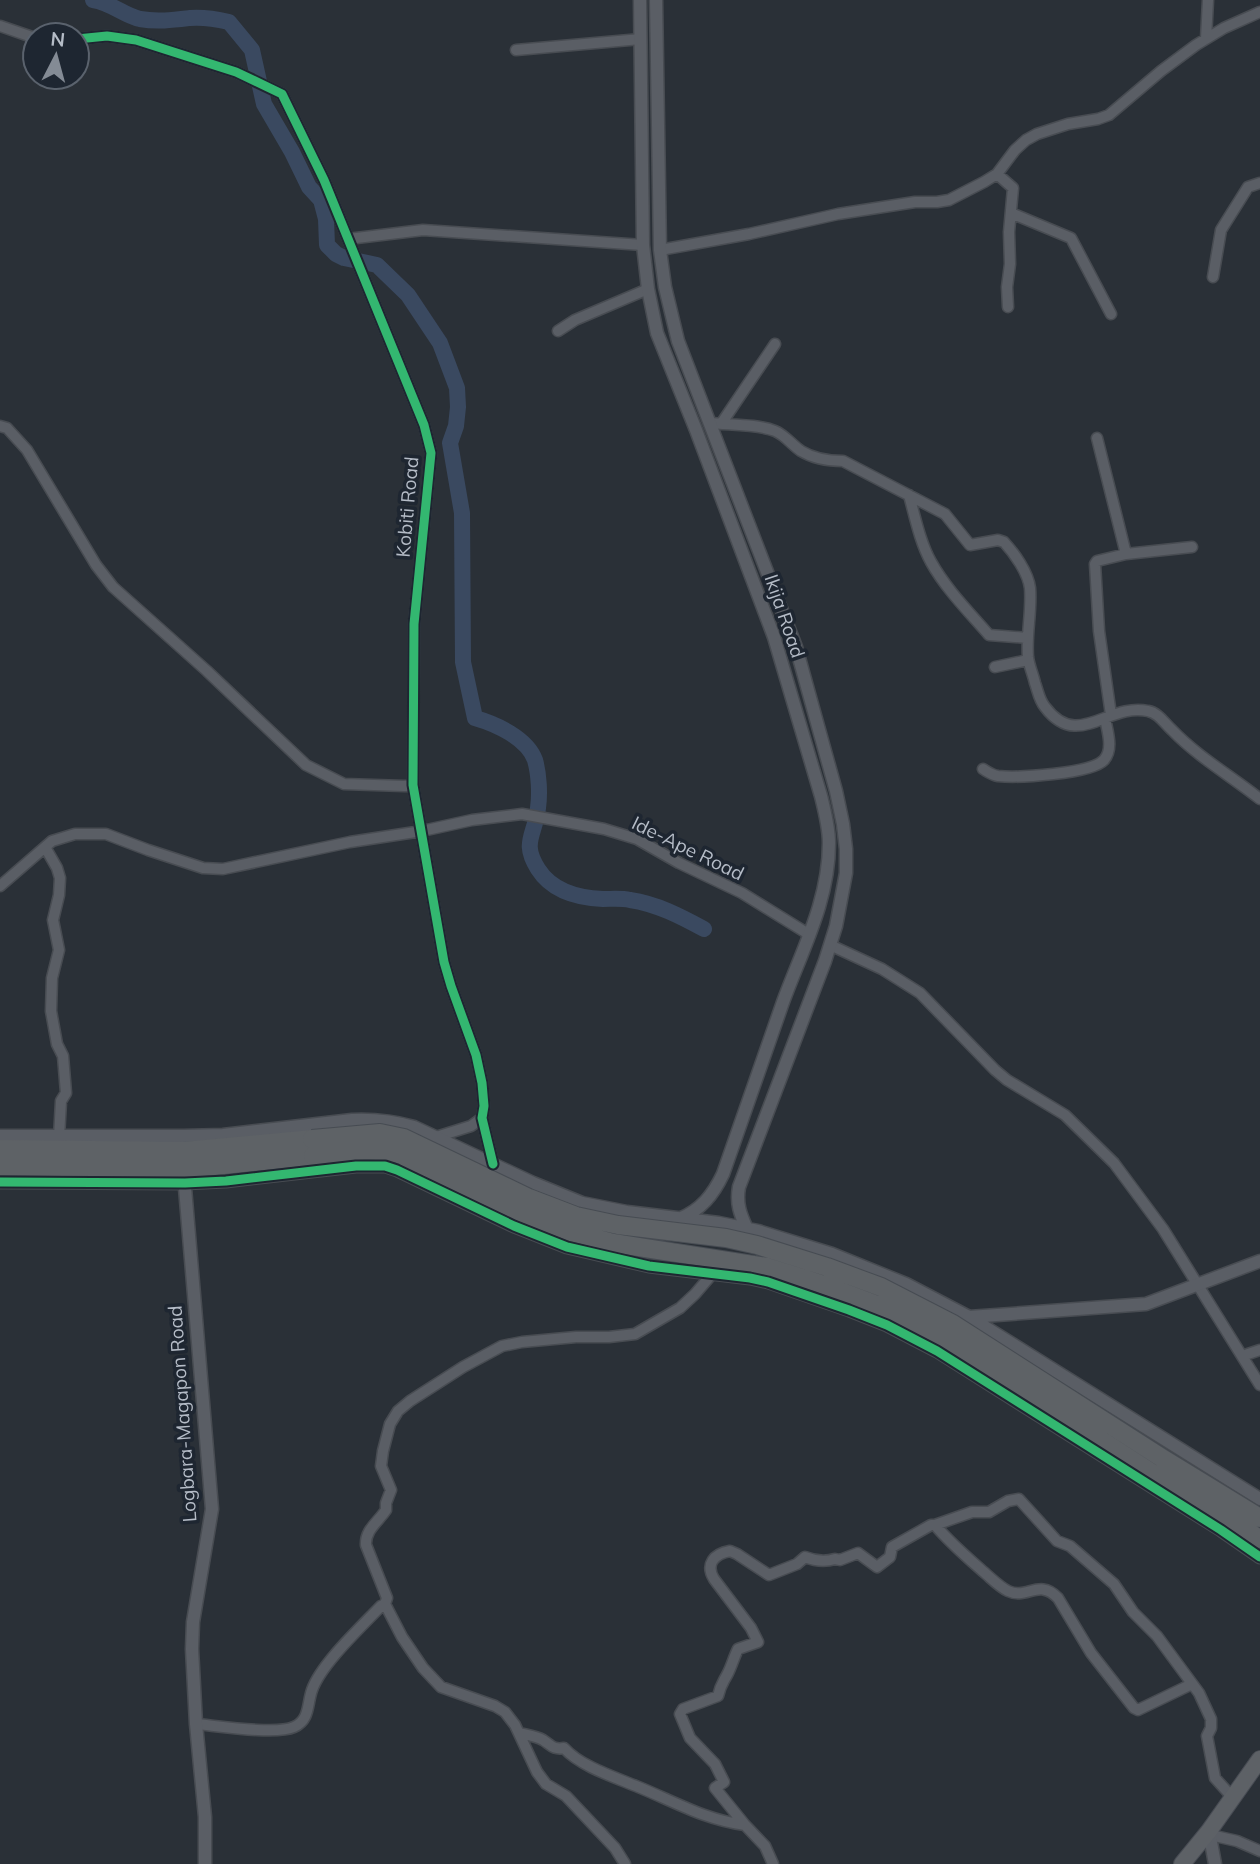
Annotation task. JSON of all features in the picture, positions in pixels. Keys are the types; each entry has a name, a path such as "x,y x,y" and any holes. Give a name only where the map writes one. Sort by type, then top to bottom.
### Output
{"highway":[{"path":"0,1166 184,1160 312,1148 380,1133 404,1138 529,1198 576,1216 618,1225 726,1238 757,1245 881,1287 953,1324 1260,1518"},
{"path":"312,1148 378,1150 398,1154 522,1213 571,1232 638,1248 767,1267 874,1304 944,1339 1260,1539"},
{"path":"0,1149 184,1160"}],"main road":[{"path":"1182,1864 1212,1836 1233,1798 1260,1759"},
{"path":"1191,1864 1260,1773"}],"street":[{"name":"Ikija Road","path":"640,0 643,245 657,333 774,638 821,796 829,842 824,891 723,1174 704,1203 679,1219"},
{"name":"Ikija Road","path":"656,0 660,250 665,287 678,341 716,423 796,648 836,792 846,849 846,873 830,945 739,1187 738,1207 747,1229"},
{"path":"1206,39 1208,0"},
{"path":"660,250 838,214 915,202 949,200 997,174 1026,140 1068,124 1109,115 1161,71 1206,39 1260,12"},
{"path":"0,26 21,33"},
{"name":"Kobiti Road","path":"91,37 107,36 136,40 260,82 282,94 324,180 424,425 431,453 414,624 413,785 444,962 476,1055 482,1083 482,1118 493,1164"},
{"path":"516,50 641,38"},
{"path":"997,174 1013,188 1009,232 1008,307"},
{"path":"1213,277 1222,230 1248,187 1260,183"},
{"path":"1011,213 1071,239 1111,314"},
{"path":"348,239 424,230 643,245"},
{"path":"558,331 575,320 648,289"},
{"path":"716,423 775,344"},
{"path":"716,423 776,431 802,452 831,461 843,461 946,514 970,545 1004,541 1021,565 1030,585 1028,660 1042,703 1050,714 1061,723 1073,726 1132,710 1145,710 1156,714 1199,755 1260,799"},
{"path":"0,426 7,428 27,450 96,565 113,587 306,765 344,784 413,785"},
{"path":"1097,438 1126,554"},
{"path":"909,495 931,563 959,601 989,635 1028,638"},
{"path":"983,769 996,776 1064,773 1096,765 1105,759 1110,748 1099,631 1095,566 1097,561 1126,554 1192,547"},
{"path":"995,667 1028,660"},
{"name":"Ide-Ape Road","path":"0,886 52,841 75,834 106,834 203,868 223,869 350,842 483,818 522,814 604,829 637,839 679,863 742,893 810,934"},
{"path":"45,847 60,878 53,920 59,950 52,978 51,1011 57,1044 63,1056 66,1093 61,1101 59,1137"},
{"path":"830,945 882,969 920,993 1007,1080 1065,1115 1114,1163 1163,1229 1260,1385"},
{"path":"436,1137 471,1126 482,1118"},
{"path":"0,1182 184,1160 222,1135 371,1119 394,1121 414,1127 582,1203 747,1229 800,1243 866,1266 969,1317 1260,1499"},
{"path":"0,1136 59,1137 184,1160 226,1181 356,1166 385,1166 514,1226 567,1247 649,1266 750,1278 796,1291 887,1325 927,1346 1222,1530 1260,1557"},
{"name":"Logbara-Magapon Road","path":"184,1160 212,1509 193,1622 192,1649 205,1817 205,1864"},
{"path":"618,1260 627,1212"},
{"path":"969,1317 1136,1306 1260,1261"},
{"path":"196,1724 277,1730 292,1728 302,1723 312,1690 342,1650 385,1604 387,1598 366,1545 366,1538 386,1510 391,1490 384,1475 382,1461 390,1424 398,1411 463,1367 502,1346 576,1337 635,1334 680,1308 713,1273"},
{"path":"1241,1356 1260,1350"},
{"path":"773,1864 765,1846 715,1788 724,1782 715,1764 690,1738 680,1714 683,1709 718,1696 721,1683 738,1649 758,1642 751,1628 709,1572 710,1564 723,1552 730,1551 759,1567 766,1574 772,1575 797,1564 805,1557 829,1561 858,1553 877,1567 890,1557 892,1547 932,1525 972,1511 989,1512 1008,1501 1019,1499 1057,1541 1070,1546 1114,1584 1133,1612 1157,1636 1199,1693 1212,1719 1207,1737 1215,1778 1233,1798"},
{"path":"934,1525 951,1545 1004,1589 1016,1593 1040,1588 1054,1593 1091,1653 1134,1708 1138,1710 1192,1684"},
{"path":"385,1604 402,1637 423,1668 441,1687 505,1712 546,1784 565,1797 615,1848 625,1864"},
{"path":"519,1733 544,1740 556,1749 564,1748 571,1756 619,1780 696,1813 719,1821 745,1825"},
{"path":"1215,1864 1212,1836 1237,1841 1260,1852"}],"waterway":[{"path":"93,0 140,19 159,21 200,18 229,22 252,50 264,104 309,187 321,200 326,219 327,245 344,258 377,265 408,295 440,343 457,388 456,426 450,443 462,513 463,662 475,718 501,728 518,739 535,760 539,802 530,839 530,852 538,869 551,883 566,892 584,897 623,899 650,904 704,929"}],"cycle path":[{"path":"91,38 107,36 136,40 236,72 282,94 324,180 424,425 431,453 414,624 413,785 444,962 476,1055 482,1083 482,1118 493,1164"},
{"path":"0,1182 185,1183 356,1166 385,1166 514,1226 567,1247 649,1266 768,1282 887,1325 937,1351 1260,1557"}]}
